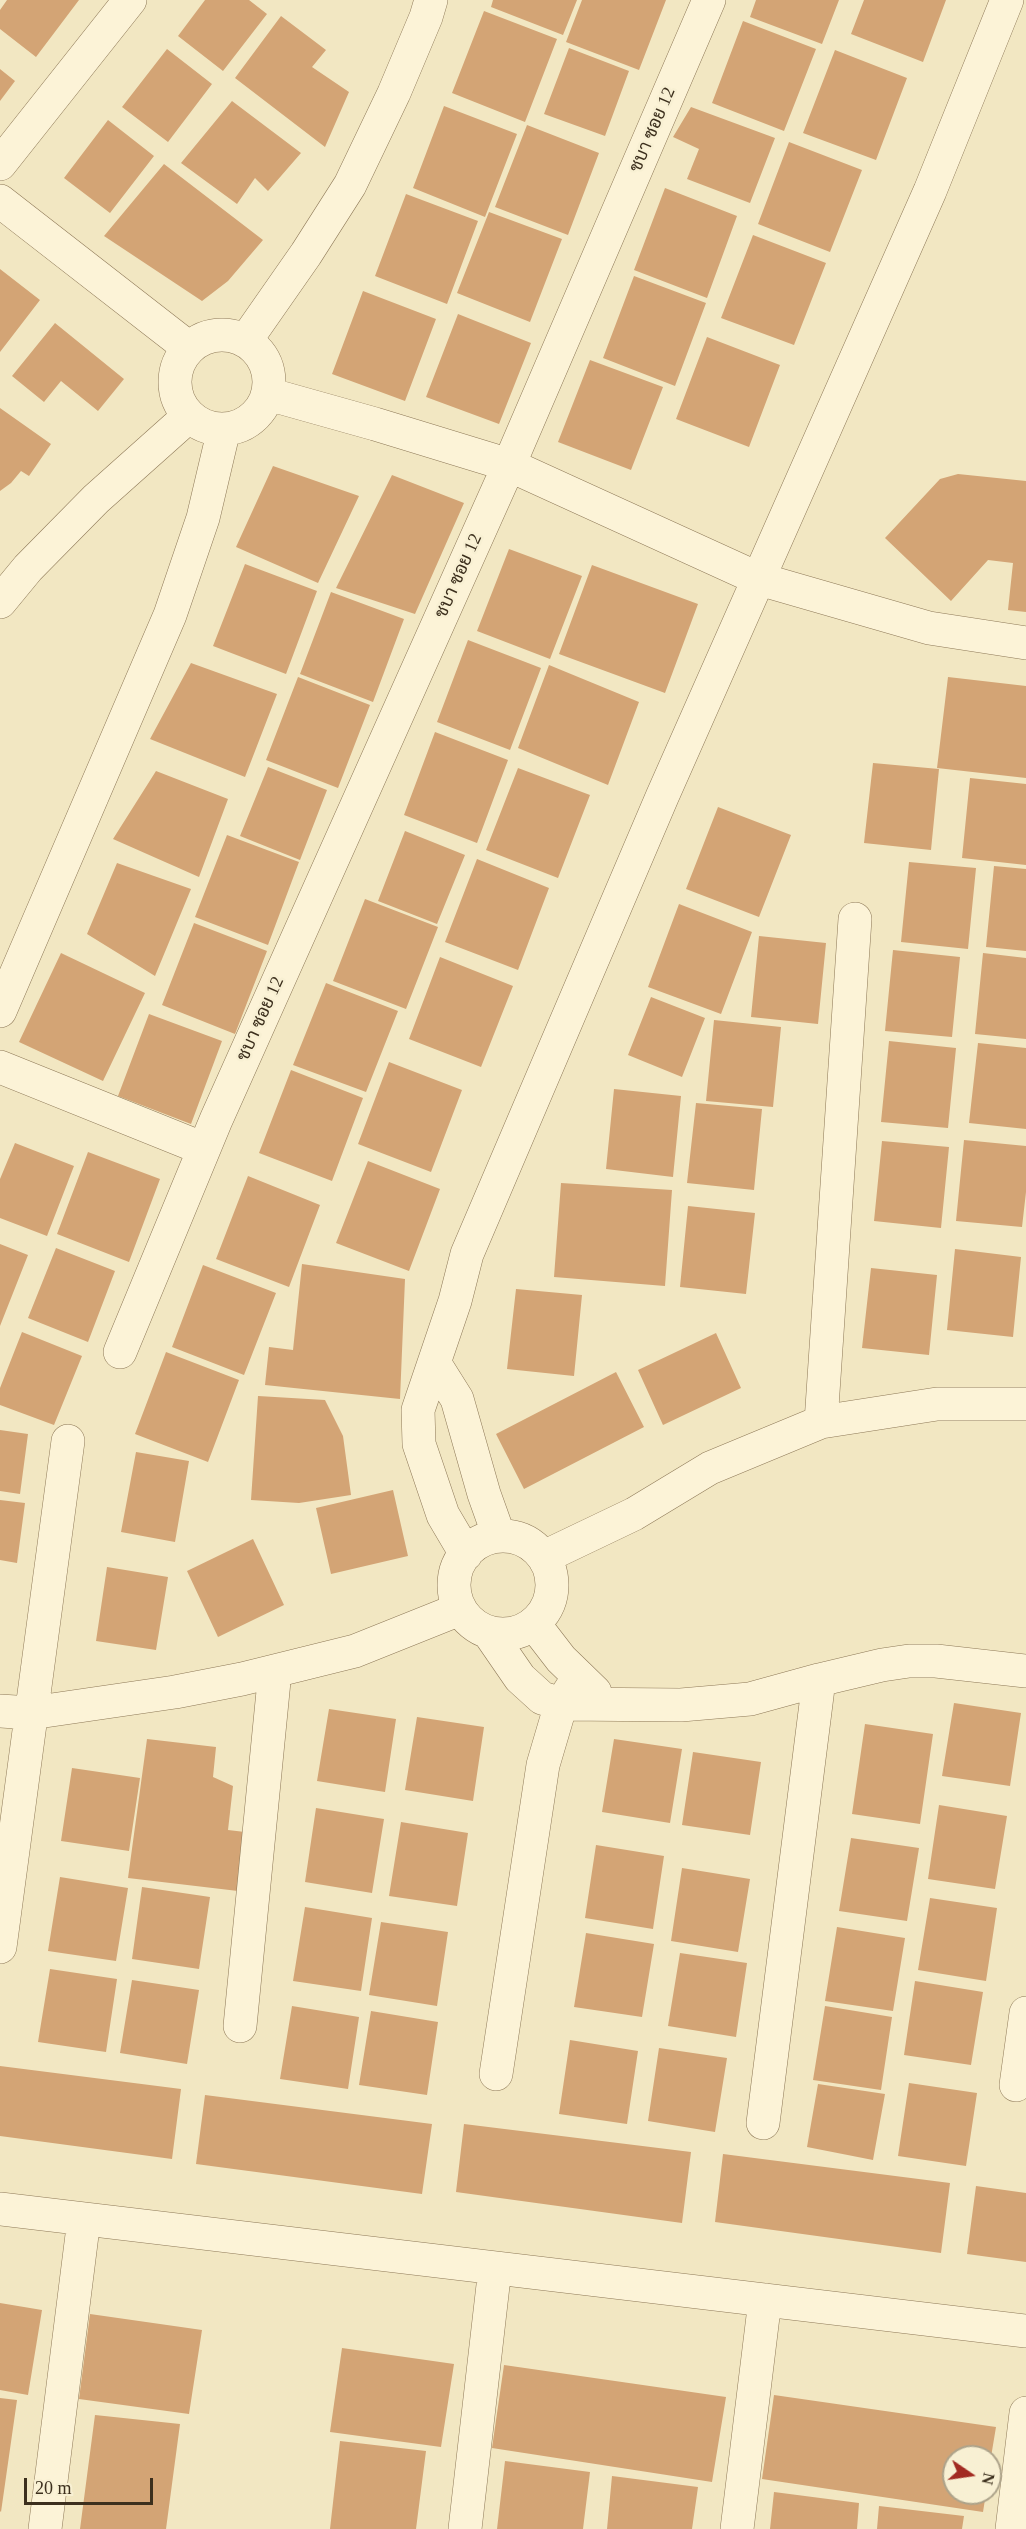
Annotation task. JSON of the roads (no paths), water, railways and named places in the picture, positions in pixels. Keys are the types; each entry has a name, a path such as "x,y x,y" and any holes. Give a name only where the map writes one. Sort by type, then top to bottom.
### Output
{"street":[{"path":"0,164 130,0"},
{"path":"246,340 306,254 350,185 394,93 426,17 430,0"},
{"name":"ชบา ซอย 12","path":"120,1352 204,1149 509,465 709,0"},
{"path":"466,1554 443,1515 419,1444 418,1410 435,1364 467,1254 662,797 930,190 1006,0"},
{"path":"0,201 189,348"},
{"path":"225,335 246,340 261,354 269,373 268,394 259,412 243,425 224,429 205,426 189,416 179,400 175,382 178,364 189,348 206,337 225,335"},
{"path":"268,394 509,465 759,579 929,628 1026,643"},
{"path":"0,602 28,568 96,499 189,416"},
{"path":"0,1011 170,615 203,518 224,429"},
{"path":"821,1422 855,919"},
{"path":"0,1067 204,1149"},
{"path":"435,1364 457,1399 477,1473 500,1536"},
{"path":"544,1557 634,1514 710,1468 821,1422 937,1404 1026,1404"},
{"path":"0,1947 16,1712 68,1441"},
{"path":"500,1536 517,1538 532,1545 544,1557 551,1574 552,1592 546,1610 534,1624 513,1634 489,1633 472,1624 460,1609 454,1590 456,1571 466,1554 481,1541 500,1536"},
{"path":"16,1712 175,1692 275,1671 355,1651 460,1609"},
{"path":"496,2074 543,1765 569,1691 534,1624"},
{"path":"489,1633 520,1678 542,1698 569,1691 609,1705 681,1704 750,1699 819,1680 909,1661 936,1661 1026,1671"},
{"path":"240,2026 275,1671"},
{"path":"764,2123 819,1680"},
{"path":"1016,2085 1026,2013"},
{"path":"0,2209 1026,2331"},
{"path":"45,2529 84,2219"},
{"path":"465,2529 495,2268"},
{"path":"737,2529 765,2300"},
{"path":"1012,2529 1026,2413"}]}
